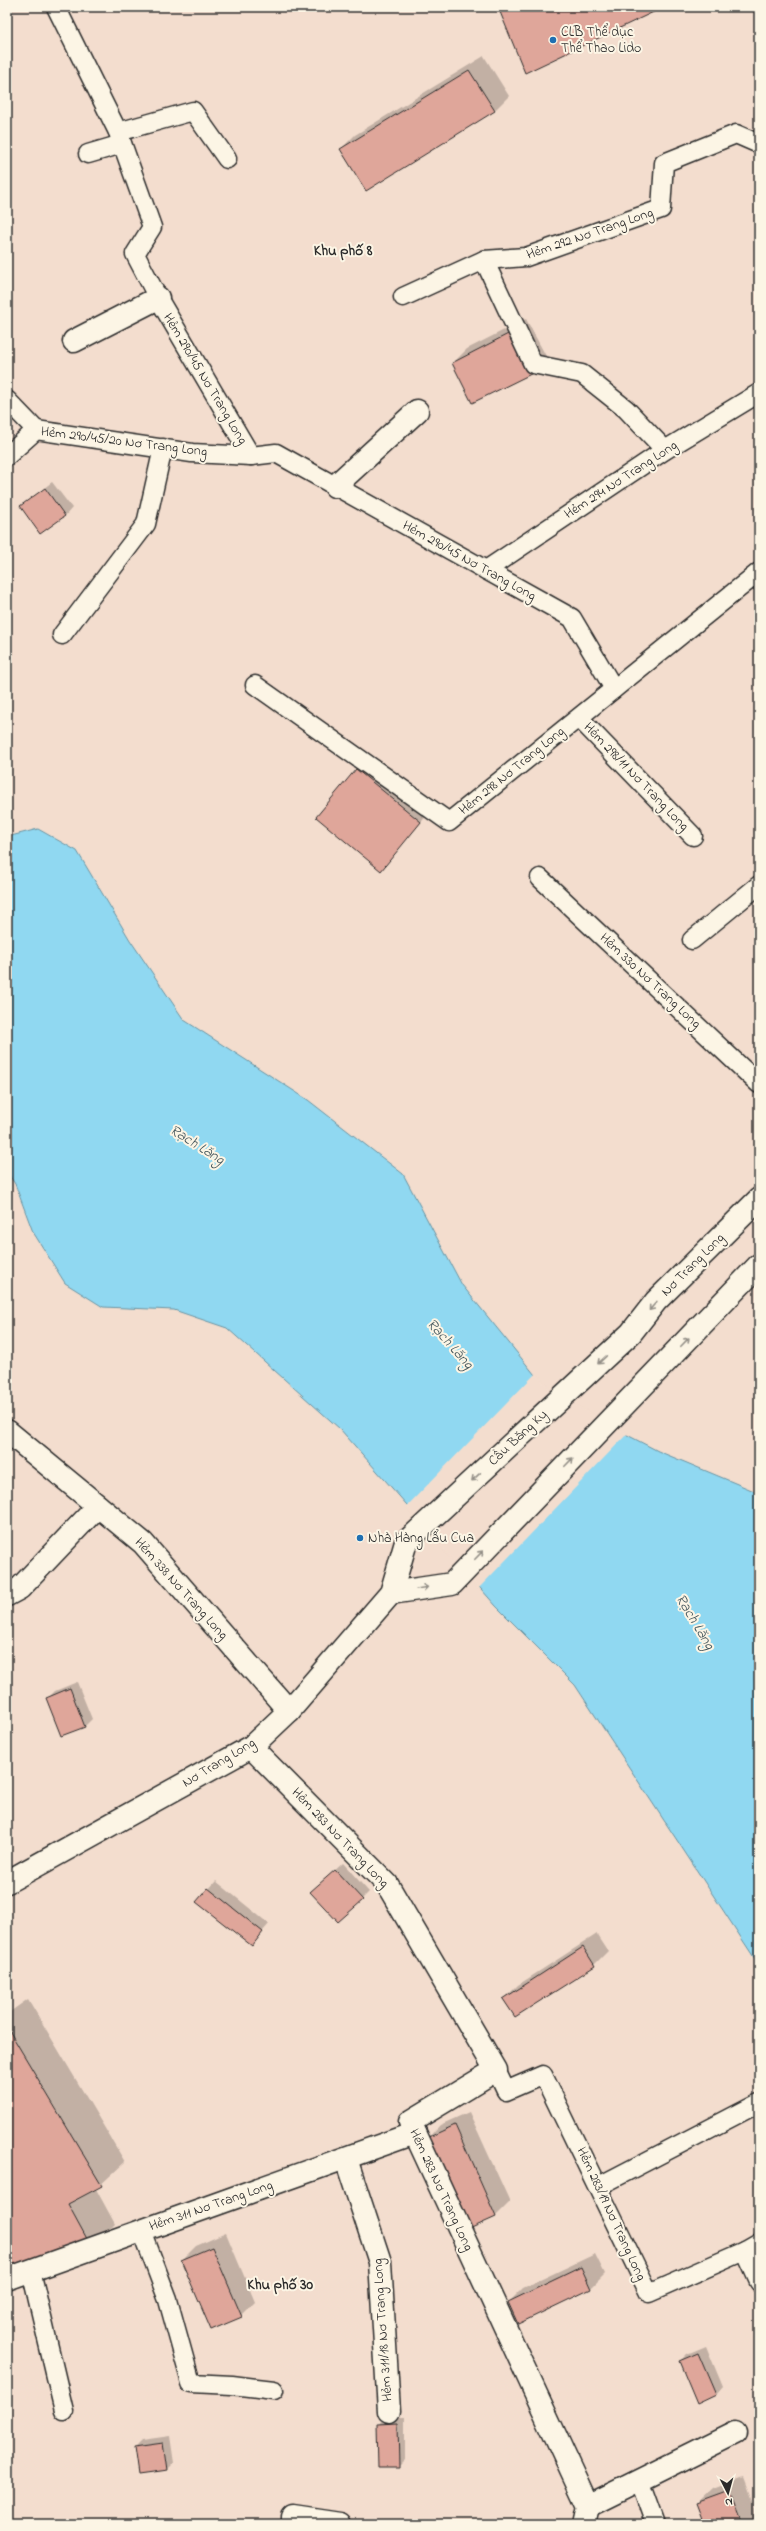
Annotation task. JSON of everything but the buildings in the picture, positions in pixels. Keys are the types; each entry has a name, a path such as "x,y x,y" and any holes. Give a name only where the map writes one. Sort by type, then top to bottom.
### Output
{"street":[{"path":"74,341 158,298"},
{"path":"335,486 417,411"},
{"name":"Nơ Trang Long","path":"631,1333 656,1301 759,1199"},
{"path":"391,1593 452,1584 759,1265"},
{"name":"Cầu Băng Ky","path":"406,1542 631,1333"},
{"name":"Hẻm 338 Nơ Trang Long","path":"7,1431 143,1543 289,1711"},
{"path":"7,1595 20,1588 98,1506"},
{"name":"Nơ Trang Long","path":"7,1882 251,1747 289,1711 391,1593 406,1542"},
{"name":"Hẻm 283 Nơ Trang Long","path":"251,1747 387,1884 496,2070 410,2122 586,2515"},
{"name":"Hẻm 311 Nơ Trang Long","path":"7,2279 415,2134"},
{"name":"Hẻm 311/18 Nơ Trang Long","path":"346,2158 380,2262 389,2411"},
{"path":"586,2515 638,2480 735,2433"},
{"path":"293,2524 293,2517 340,2524"}],"lane":[{"name":"Hẻm 290/45 Nơ Trang Long","path":"56,7 120,138 152,227 135,254 158,298 251,456 276,453 572,618 614,688"},
{"path":"88,154 120,138 193,111 227,159"},
{"name":"Hẻm 292 Nơ Trang Long","path":"403,297 484,260 526,257 661,209 664,163 736,134 759,144"},
{"path":"484,260 533,364 582,374 626,409 665,450"},
{"name":"Hẻm 294 Nơ Trang Long","path":"486,570 665,450 759,393"},
{"path":"7,400 36,430"},
{"name":"Hẻm 290/45/20 Nơ Trang Long","path":"7,456 36,430 192,453 251,456"},
{"path":"62,635 146,524 163,448"},
{"name":"Hẻm 298 Nơ Trang Long","path":"255,685 449,822 759,572"},
{"name":"Hẻm 298/11 Nơ Trang Long","path":"579,718 693,836"},
{"name":"Hẻm 330 Nơ Trang Long","path":"540,878 759,1084"},
{"path":"692,940 758,887"},
{"name":"Hẻm 283/19 Nơ Trang Long","path":"496,2070 506,2091 543,2075 599,2186 649,2293 752,2247 759,2282"},
{"path":"599,2186 759,2104"},
{"path":"142,2231 168,2300 191,2383 232,2384 274,2390"},
{"path":"31,2270 64,2410"},
{"path":"638,2480 655,2524"}],"water":[{"name":"Rạch Lăng","path":"38,829 77,851 130,940 184,1020 308,1100 403,1174 462,1285 552,1396 658,1451 759,1493 759,1965 575,1685 496,1606 340,1429 227,1328 174,1310 103,1307 65,1283 33,1232 15,1184 7,1172 7,837"}],"pier":[{"path":"536,1373 554,1394 628,1433 478,1589 406,1507"}],"place":[{"name":"CLB Thể dục Thể Thao Lido","path":"553,40"},
{"name":"Nhà Hàng Lẩu Cua","path":"360,1538"}],"district":[{"name":"Khu phố 8","path":"343,251"},
{"name":"Khu phố 30","path":"280,2285"}]}
